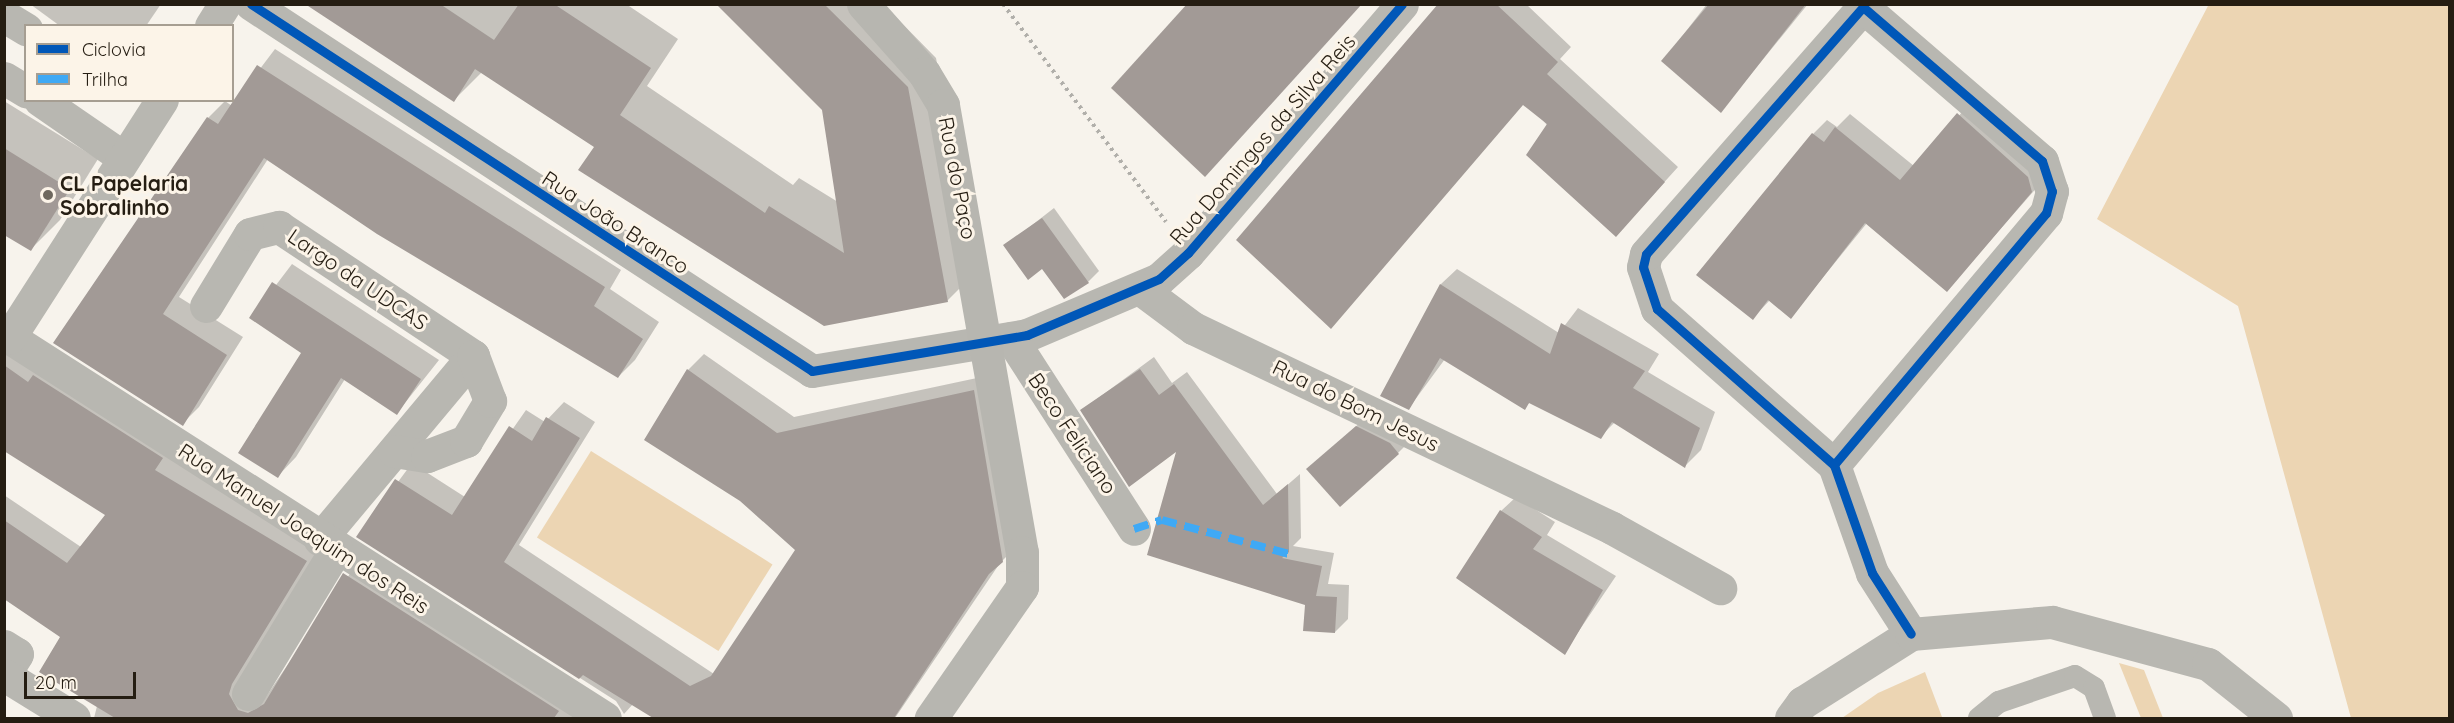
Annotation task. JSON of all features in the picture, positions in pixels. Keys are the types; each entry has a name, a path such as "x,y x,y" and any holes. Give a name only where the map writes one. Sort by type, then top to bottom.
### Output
{"street":[{"path":"212,24 225,4"},
{"name":"Rua João Branco","path":"251,4 812,371 1000,340"},
{"name":"Rua do Paço","path":"863,4 924,73 943,105 1000,340 1022,552 1022,587 931,718"},
{"name":"Rua Domingos da Silva Reis","path":"1142,290 1188,253 1402,4"},
{"path":"1834,465 2046,213 2052,192 2042,161 1863,5 1646,254 1643,267 1657,309 1834,465 1872,573 1911,634"},
{"path":"4,16 24,28"},
{"path":"4,78 24,91"},
{"path":"43,102 124,158"},
{"path":"7,336 161,102"},
{"name":"Largo da UDCAS","path":"206,306 250,234 279,227 474,356"},
{"path":"1000,340 1142,290"},
{"name":"Rua do Bom Jesus","path":"1142,290 1194,328 1612,528 1720,588"},
{"name":"Rua Manuel Joaquim dos Reis","path":"7,336 328,544 605,718"},
{"name":"Beco Feliciano","path":"1000,340 1134,529"},
{"path":"394,451 427,456 466,441 490,401 474,356"},
{"path":"248,694 328,544 394,451 474,356"},
{"path":"1791,718 1802,703 1911,634 2052,622 2208,664 2276,718"},
{"path":"4,646 17,654 4,675 74,718"}],"lane":[{"path":"1979,718 1999,702 2075,676 2094,688 2105,718"}],"path":[{"path":"1003,4 1171,229"}],"shaded area":[{"path":"2209,4 2449,5 2449,718 2351,718 2238,306 2097,219"},
{"path":"591,451 772,564 718,651 537,538"},
{"path":"2119,663 2144,670 2163,718 2141,718"},
{"path":"1925,672 1942,717 1842,718 1878,693"}],"building":[{"path":"305,4 440,4 494,40 519,4 554,4 651,68 620,115 765,213 769,206 844,253 822,110 716,4 824,4 908,87 948,302 824,326 578,170 594,147 475,69 454,102"},
{"path":"1187,4 1362,4 1205,177 1111,88"},
{"path":"1438,4 1496,4 1558,62 1547,74 1665,182 1616,237 1526,155 1547,124 1523,105 1331,329 1236,240"},
{"path":"1709,4 1806,4 1721,113 1661,61"},
{"path":"257,65 605,287 594,306 643,339 618,378 377,234 264,158 163,314 227,355 183,426 53,343 207,117 218,124"},
{"path":"1957,113 2028,177 2032,192 1947,292 1865,223 1791,319 1768,300 1753,320 1696,275 1812,133 1824,142 1835,127 1900,180"},
{"path":"4,148 70,189 31,251 4,235"},
{"path":"1042,218 1089,283 1064,299 1042,269 1028,280 1003,245"},
{"path":"272,282 421,379 397,415 341,378 278,478 238,453 301,353 249,318"},
{"path":"1440,284 1550,354 1561,323 1645,371 1633,388 1700,428 1685,468 1612,422 1601,439 1529,403 1525,410 1440,358 1409,410 1380,396"},
{"path":"4,365 28,382 33,375 163,458 155,470 307,561 232,684 229,694 238,710 248,713 264,704 343,573 559,711 554,718 115,718 39,672 60,637 4,599 4,520 67,563 105,515 4,451"},
{"path":"687,369 777,433 974,390 1003,562 989,574 894,718 653,718 583,675 579,679 356,537 395,479 452,515 509,426 532,441 546,417 580,438 504,562 690,686 711,676 795,550 740,501 644,440"},
{"path":"1140,369 1159,395 1174,384 1263,505 1288,484 1289,552 1282,558 1322,566 1316,596 1337,597 1335,633 1303,631 1305,605 1147,555 1176,452 1129,487 1080,410"},
{"path":"1356,426 1390,443 1399,454 1340,507 1306,469"},
{"path":"1500,510 1542,537 1533,549 1603,590 1565,655 1456,578"}],"marked path":[{"path":"1134,529 1162,520 1289,554"}],"cycle path":[{"path":"251,4 812,371 1027,335 1159,279 1188,253 1402,4"},
{"path":"1834,465 1657,309 1643,267 1646,254 1863,7 2042,161 2052,191 2046,213 1834,465 1872,573 1911,634"}],"place":[{"name":"CL Papelaria Sobralinho","path":"48,195"}]}
